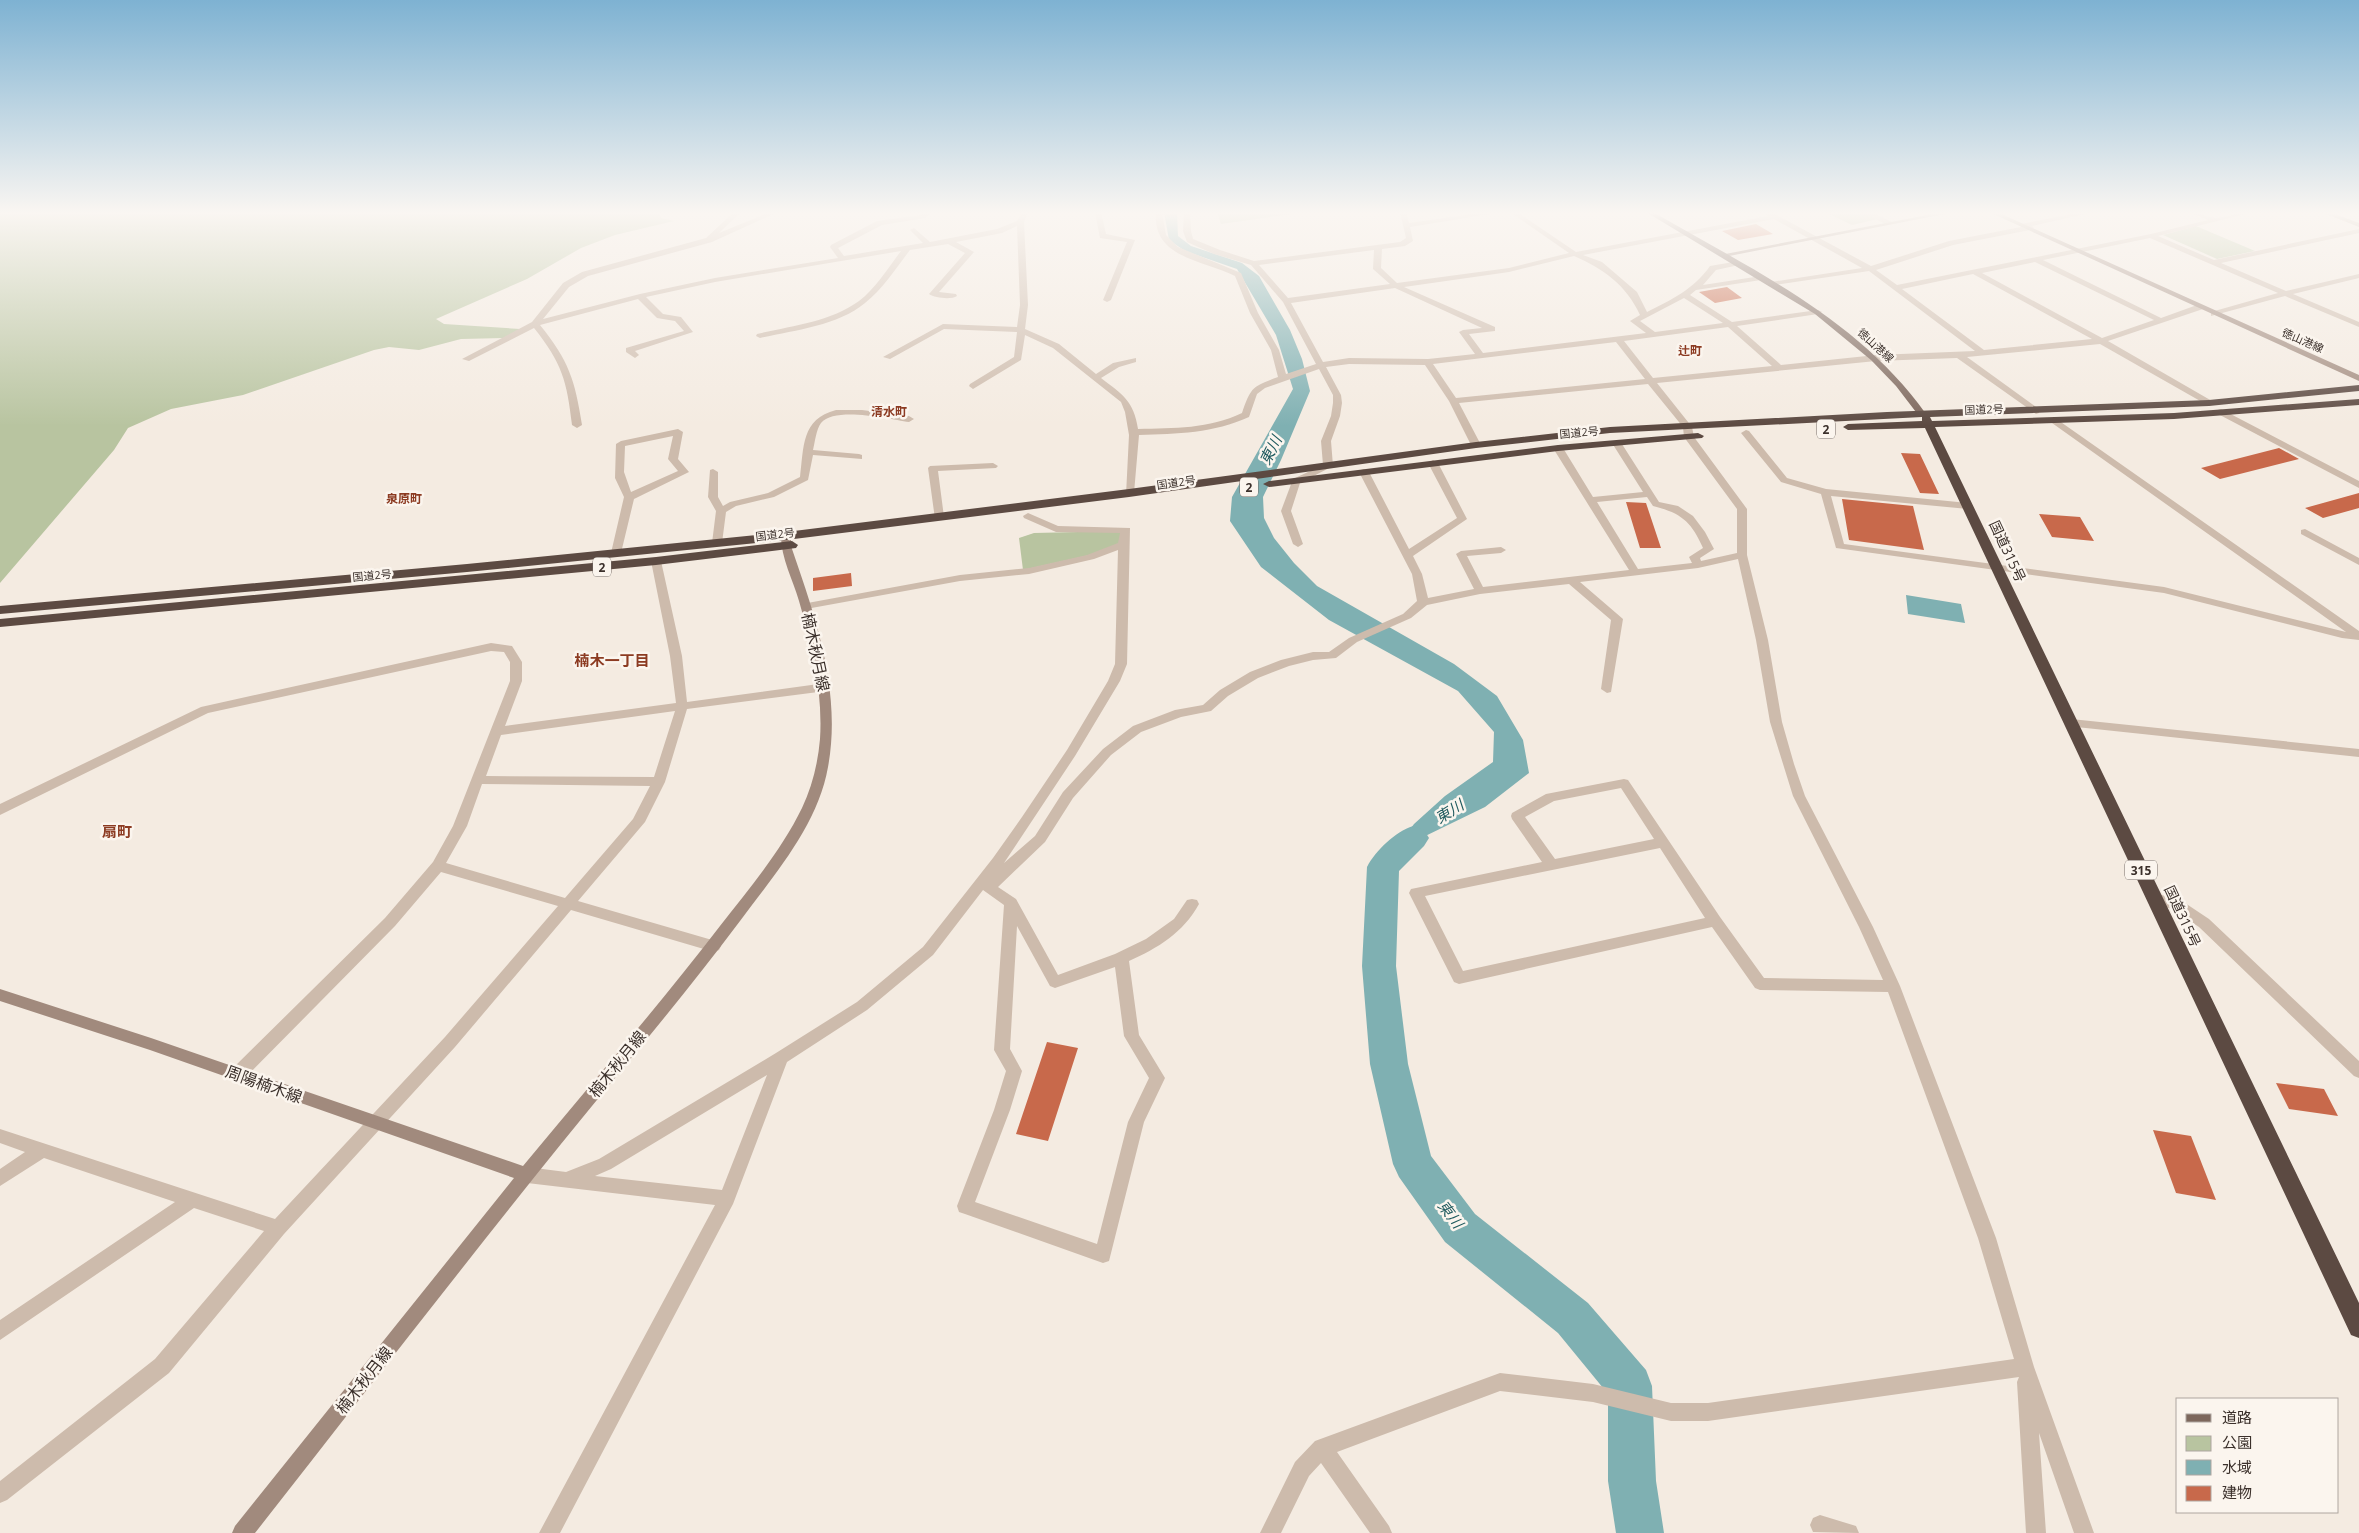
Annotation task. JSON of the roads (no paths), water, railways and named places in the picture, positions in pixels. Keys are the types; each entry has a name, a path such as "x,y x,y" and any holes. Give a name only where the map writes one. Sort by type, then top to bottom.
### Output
{"highway":[{"name":"国道2号","path":"1328,466 1476,445 1610,430 1746,433 2036,411 2209,403 2359,388"},
{"name":"国道2号","path":"0,610 717,543 786,541 1028,516 1296,475 1364,472 1558,448 1617,443 1688,432 1926,419 2055,421 2359,402"},
{"name":"国道315号","path":"1926,419 2359,1327"},
{"name":"2","path":"1296,475 1328,466"},
{"name":"国道2号","path":"0,623 656,561 939,517 1129,493 1203,488"}],"main road":[{"name":"徳山港線","path":"1771,284 1818,312 1876,358 1899,382 1926,419"}],"street":[{"path":"535,324 569,284"},
{"path":"466,359 535,324 640,296 699,284"},
{"path":"760,336 839,315 862,302 878,284"},
{"path":"942,284 933,294 953,296"},
{"path":"974,386 1018,358 1024,305 1023,284"},
{"path":"1107,300 1114,284"},
{"path":"1242,284 1254,313 1275,350 1283,378"},
{"path":"1271,284 1286,301 1337,395 1339,404 1336,420 1326,440 1328,466"},
{"path":"1393,284 1492,328 1463,332 1481,356"},
{"path":"1286,301 1413,284"},
{"path":"1622,284 1634,294 1644,316"},
{"path":"1696,288 1701,284"},
{"path":"1653,335 1634,321 1696,288 1725,284"},
{"path":"1889,284 1982,352"},
{"path":"1895,288 1916,284"},
{"path":"1994,284 2101,341 2209,403"},
{"path":"2085,284 2162,321"},
{"name":"徳山港線","path":"2149,284 2359,378"},
{"path":"2265,284 2359,325"},
{"path":"2214,314 2287,293 2332,284"},
{"path":"1683,294 1730,324 1779,368"},
{"path":"635,355 629,350 689,332 678,319 660,316 640,296"},
{"path":"1453,401 1876,358 1959,355 2101,341 2200,307"},
{"path":"1134,432 1180,431 1230,424 1246,415 1253,393 1262,386 1322,365 1349,361 1428,362 1653,335 1818,312"},
{"path":"535,324 558,351 567,366 572,383 578,425"},
{"path":"887,357 943,326 1021,330 1056,346 1126,401 1132,412 1134,432 1129,493"},
{"path":"1617,338 1651,380 1742,509 1742,555 1762,640 1776,722 1788,764 1799,796 1866,927 1893,986 1987,1238 2026,1367 2084,1533"},
{"path":"1959,355 2036,411"},
{"path":"1095,378 1116,365 1133,360"},
{"path":"1428,362 1453,401 1476,445"},
{"path":"721,511 733,504 771,495 805,478 808,452 816,423 822,416 848,411 909,419"},
{"path":"2221,412 2359,485"},
{"path":"2055,421 2359,637"},
{"path":"678,432 672,459 684,472 629,497 622,488 618,471 621,444 678,432"},
{"path":"1746,433 1784,480 1825,492 1968,506"},
{"path":"1617,443 1656,504 1668,505 1688,516 1701,532 1709,549 1694,557 1698,565"},
{"path":"1558,448 1635,572"},
{"path":"808,452 858,457"},
{"path":"1408,554 1462,519 1433,463"},
{"path":"939,517 933,468 993,466"},
{"path":"713,472 713,497 721,511 717,543"},
{"path":"1364,472 1408,554 1417,574 1423,602"},
{"path":"1296,475 1286,511 1298,544"},
{"path":"1825,492 1840,546 2164,590 2342,635 2359,637"},
{"path":"1591,500 1651,494"},
{"path":"616,553 629,497"},
{"path":"566,1180 605,1164 782,1058 862,1006 928,950 986,884 1071,753 1114,681 1121,664 1123,545 1126,530 1056,529 1028,516"},
{"path":"2305,532 2359,562"},
{"name":"楠木秋月線","path":"242,1533 527,1175 714,946 782,855 809,804 822,769 826,733 826,687 806,606 786,541"},
{"path":"806,606 960,578 1029,571 1090,557 1123,545"},
{"path":"1480,591 1461,554 1501,550"},
{"path":"986,884 1009,867 1040,839 1068,795 1107,752 1136,728 1178,713 1207,708 1224,693 1254,675 1285,663 1313,656 1332,655 1353,640 1407,616 1423,602 1480,591 1698,565 1742,555"},
{"path":"0,1493 162,1366 278,1228 373,1123 450,1042 638,822 659,782 682,707 679,673 656,561"},
{"path":"1572,581 1617,619 1607,689"},
{"path":"0,810 205,710 491,647 508,649 516,662 516,681 460,826 438,866 390,922 238,1074"},
{"path":"497,731 826,687"},
{"path":"2071,723 2359,753"},
{"path":"478,780 659,782"},
{"path":"1552,865 1517,816 1551,797 1624,783 1760,984 1893,986"},
{"path":"1663,842 1416,893 1459,978 1715,920"},
{"path":"438,866 714,946"},
{"path":"986,884 1011,903 1055,982 1121,958 1155,941 1180,922 1192,904"},
{"path":"2155,898 2177,905 2204,923 2359,1071"},
{"path":"1011,903 1002,1050 1014,1071 1002,1110 965,1206 1103,1255 1136,1122 1157,1078 1132,1036 1121,958"},
{"name":"周陽楠木線","path":"0,995 238,1074 373,1123 527,1175"},
{"path":"549,1533 727,1198 782,1058"},
{"path":"0,1136 278,1228"},
{"path":"0,1178 43,1149"},
{"path":"527,1175 727,1198"},
{"path":"0,1330 191,1200"},
{"path":"1270,1533 1302,1469 1322,1448 1500,1382 1593,1393 1671,1412 1708,1412 2026,1367"},
{"path":"2026,1367 2036,1533"},
{"path":"1322,1448 1382,1533"},
{"path":"1820,1525 1849,1533"}],"water":[{"path":"1246,284 1263,284 1290,330 1302,359 1310,391 1263,497 1264,518 1274,538 1294,563 1317,586 1454,664 1497,696 1523,740 1529,773 1485,807 1415,841 1383,867 1414,824 1445,796 1493,762 1494,732 1458,691 1329,620 1261,567 1230,521 1232,497 1293,389 1276,335"},
{"path":"1906,595 1961,604 1965,623 1908,614"}],"waterway":[{"name":"東川","path":"1413,838 1383,867 1379,966 1389,1064 1413,1164 1460,1228 1573,1318 1630,1386 1632,1481 1640,1533"}],"district":[{"name":"辻町","path":"1690,350"},
{"name":"清水町","path":"889,411"},
{"name":"泉原町","path":"404,498"},
{"name":"楠木一丁目","path":"612,660"},
{"name":"扇町","path":"117,831"}]}
